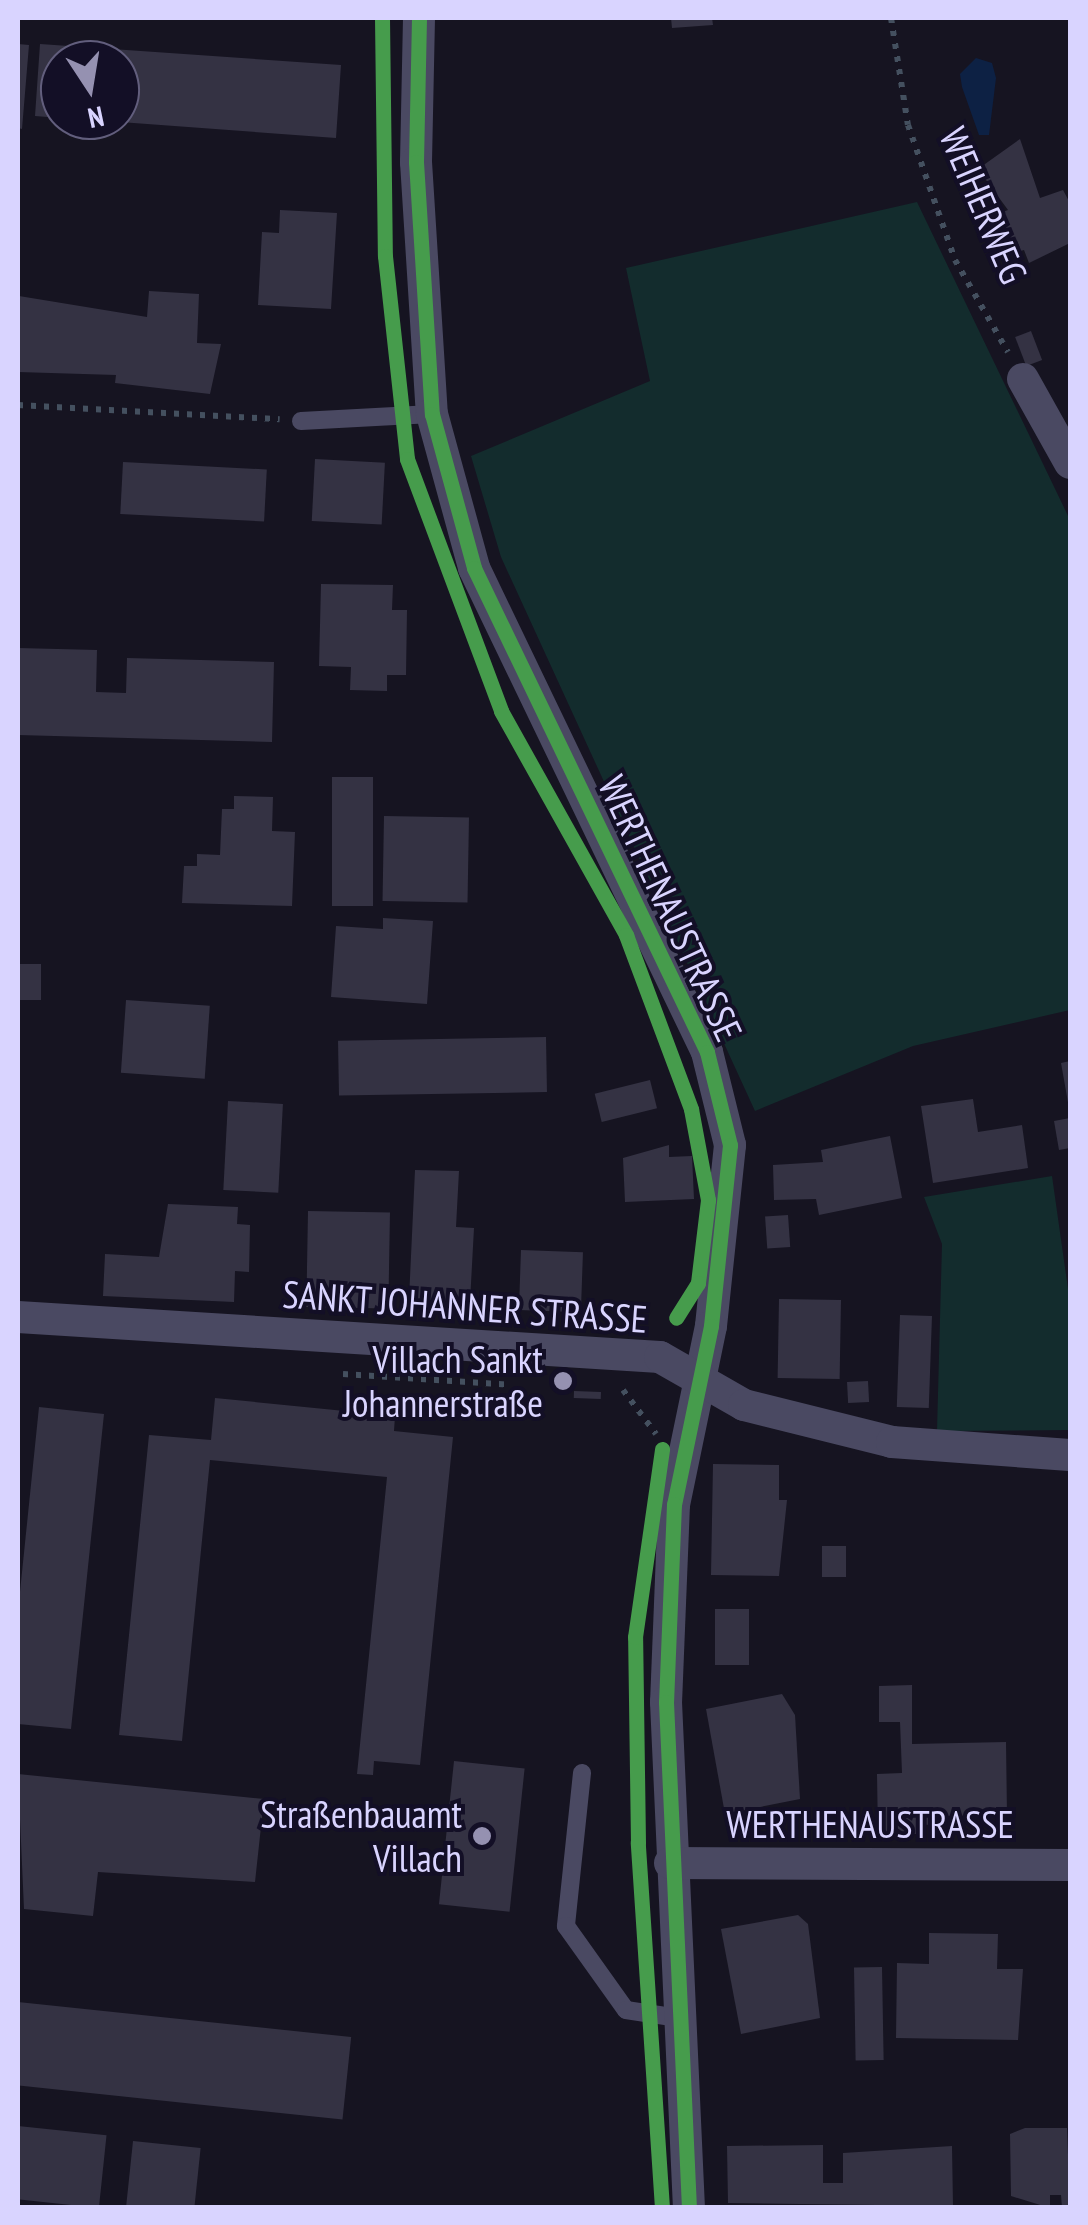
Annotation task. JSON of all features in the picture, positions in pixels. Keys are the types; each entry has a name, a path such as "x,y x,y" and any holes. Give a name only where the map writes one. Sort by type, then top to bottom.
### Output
{"street":[{"name":"WERTHENAUSTRASSE","path":"419,18 416,162 432,414 474,568 707,1052 730,1145 702,1383 674,1504 670,1864 689,2208"},
{"path":"1023,380 1070,463"},
{"name":"SANKT JOHANNER STRASSE","path":"18,1317 660,1357 744,1404 892,1442 1070,1454"},
{"name":"WERTHENAUSTRASSE","path":"670,1864 1070,1866"}],"lane":[{"path":"301,420 432,414"},
{"path":"582,1773 566,1926 626,2010 678,2018"}],"path":[{"path":"18,405 301,420"},
{"path":"330,1373 534,1386"},
{"path":"610,1389 628,1390 662,1448"}],"green space":[{"path":"917,202 1070,520 1070,1010 913,1046 755,1111 501,557 471,456 650,381 626,268"},
{"path":"1052,1176 1070,1303 1070,1430 937,1431 942,1244 924,1197"}],"water":[{"path":"976,58 992,63 996,78 989,135 979,135 962,87 960,74"}],"building":[{"path":"671,18 712,18 713,25 672,28"},
{"path":"18,44 29,45 22,129 18,128"},
{"path":"40,44 40,116 35,116"},
{"path":"140,51 341,65 336,138 140,123"},
{"path":"1020,139 1040,198 1063,190 1070,203 1070,243 1029,263 1024,250 1000,257 986,218 1008,210 978,169"},
{"path":"280,210 337,213 331,309 258,305 262,232 279,233"},
{"path":"149,291 199,294 197,343 221,344 210,394 115,383 116,375 18,372 19,296 147,317"},
{"path":"1031,331 1042,360 1026,366 1015,337"},
{"path":"315,459 385,463 382,525 312,521"},
{"path":"123,462 267,470 264,521 120,514"},
{"path":"321,584 393,585 392,610 407,610 406,675 387,675 387,691 350,690 351,667 319,666"},
{"path":"18,648 97,650 96,692 126,693 127,658 274,662 272,742 18,735"},
{"path":"332,777 373,777 373,906 332,906"},
{"path":"234,796 273,797 272,831 295,832 292,906 182,903 184,866 197,866 197,854 220,855 222,809 234,809"},
{"path":"384,816 469,817 468,902 383,901"},
{"path":"383,918 433,921 427,1004 331,997 336,926 383,929"},
{"path":"18,964 41,964 41,1000 18,1000"},
{"path":"126,1000 210,1006 205,1079 121,1073"},
{"path":"546,1037 547,1092 339,1096 338,1041"},
{"path":"1070,1061 1070,1108 1069,1108 1061,1063"},
{"path":"650,1080 657,1108 602,1122 595,1094"},
{"path":"973,1099 978,1132 1022,1125 1028,1168 933,1183 921,1106"},
{"path":"228,1101 283,1104 278,1193 223,1190"},
{"path":"1070,1118 1070,1148 1059,1150 1054,1121"},
{"path":"890,1136 902,1198 819,1215 816,1199 774,1200 773,1165 823,1162 821,1150"},
{"path":"669,1145 669,1157 692,1156 694,1199 625,1202 623,1158"},
{"path":"415,1170 459,1171 456,1227 474,1228 470,1302 409,1299"},
{"path":"168,1204 238,1207 237,1224 250,1225 249,1272 235,1271 234,1302 103,1296 105,1254 159,1257"},
{"path":"308,1211 390,1212 388,1308 306,1307"},
{"path":"788,1215 790,1247 767,1249 765,1217"},
{"path":"521,1250 583,1252 581,1312 519,1310"},
{"path":"779,1299 841,1300 840,1379 778,1378"},
{"path":"900,1315 932,1316 929,1408 897,1407"},
{"path":"868,1381 869,1402 848,1403 847,1382"},
{"path":"574,1391 601,1392 601,1399 574,1398"},
{"path":"215,1398 395,1416 394,1431 453,1437 420,1765 374,1761 373,1775 357,1774 387,1477 210,1460 182,1741 119,1735 149,1435 211,1440"},
{"path":"39,1407 104,1414 71,1729 18,1724 18,1611"},
{"path":"713,1464 779,1465 779,1500 787,1500 779,1576 711,1575"},
{"path":"822,1546 846,1546 846,1577 822,1577"},
{"path":"715,1609 749,1609 749,1665 715,1665"},
{"path":"912,1685 912,1744 1006,1742 1007,1815 944,1816 944,1824 922,1825 922,1834 878,1834 877,1774 902,1773 900,1722 879,1722 879,1686"},
{"path":"782,1694 795,1715 800,1799 725,1814 706,1709"},
{"name":"Straßenbauamt Villach","path":"454,1761 525,1768 510,1912 439,1904"},
{"path":"18,1774 264,1799 255,1882 98,1872 93,1916 24,1909"},
{"path":"798,1915 808,1924 820,2018 741,2034 721,1929"},
{"path":"929,1933 998,1934 997,1969 1023,1969 1018,2040 896,2038 897,1963 929,1964"},
{"path":"854,1967 882,1967 884,2060 856,2060"},
{"path":"18,2002 351,2037 342,2120 18,2085"},
{"path":"18,2126 107,2135 99,2208 18,2199"},
{"path":"1025,2128 1067,2128 1070,2208 1062,2208 1061,2195 1050,2195 1050,2208 1011,2196 1010,2134"},
{"path":"133,2141 201,2148 194,2208 126,2208"},
{"path":"823,2145 823,2183 843,2183 843,2153 952,2146 953,2206 728,2203 727,2146"}],"cycle path":[{"path":"382,18 385,256 407,459 501,711 626,935 691,1109 708,1200 698,1283 676,1318"},
{"path":"419,18 416,162 432,414 474,568 707,1052 730,1145 711,1326 674,1504 666,1702 689,2208"},
{"path":"662,1449 635,1637 638,1843 662,2208"}],"place":[{"name":"Villach Sankt Johannerstraße","path":"563,1381"},
{"name":"Straßenbauamt Villach","path":"482,1836"}]}
